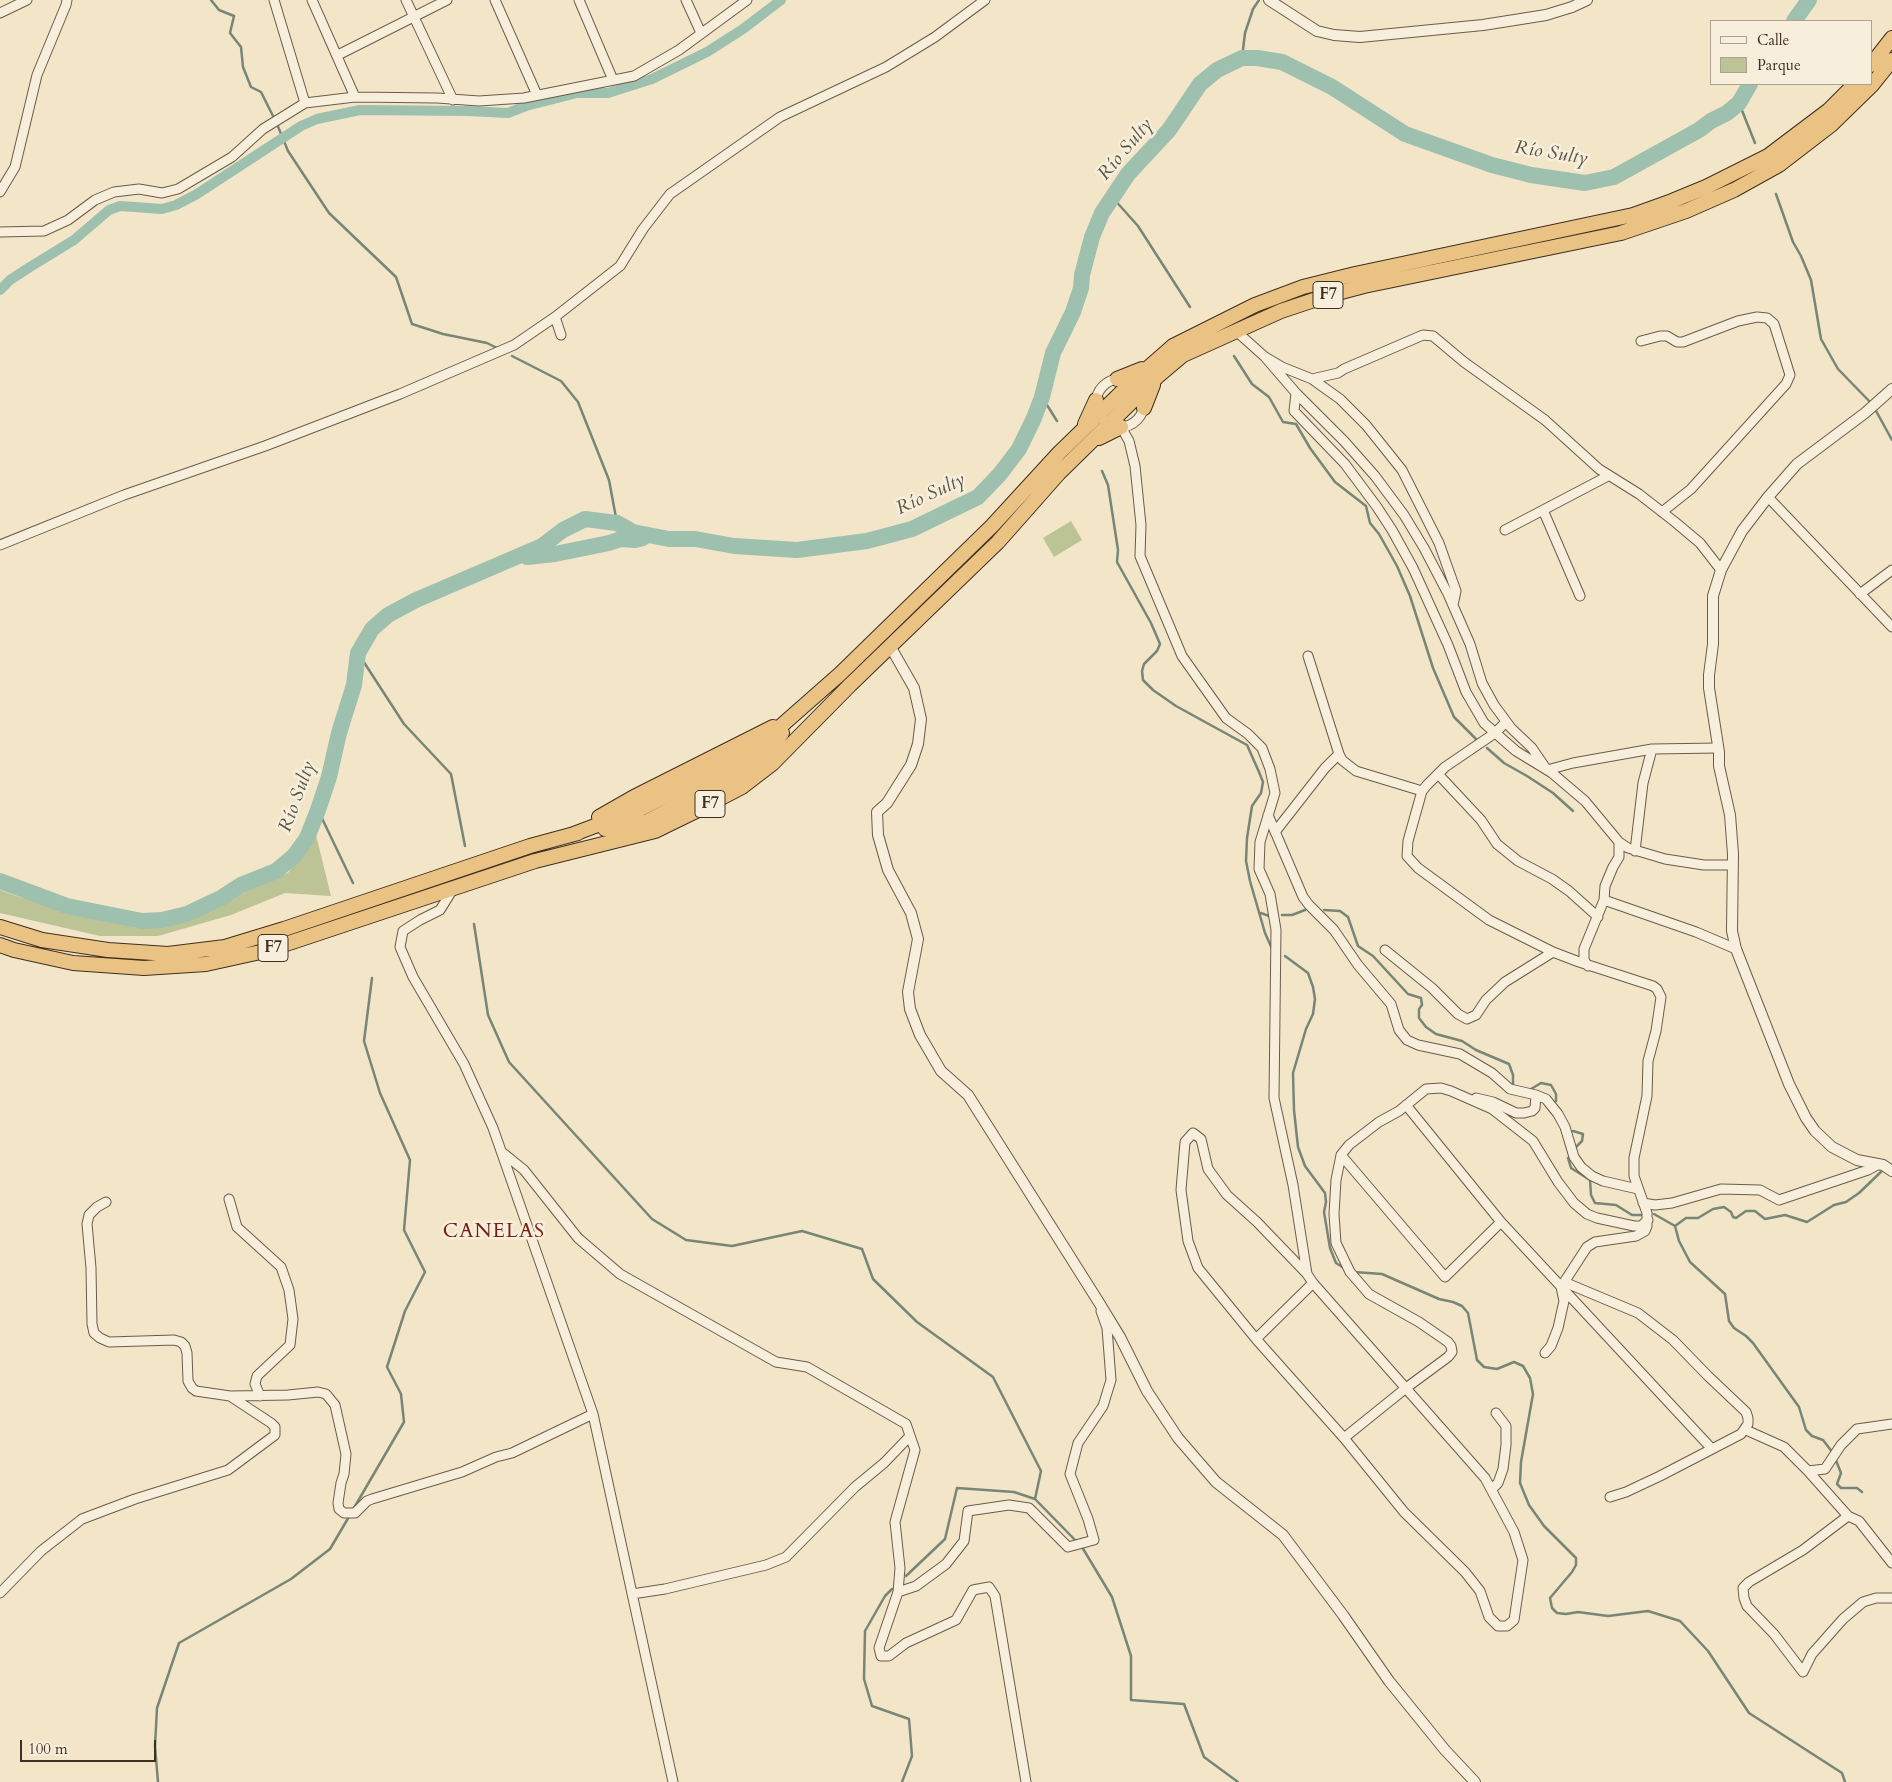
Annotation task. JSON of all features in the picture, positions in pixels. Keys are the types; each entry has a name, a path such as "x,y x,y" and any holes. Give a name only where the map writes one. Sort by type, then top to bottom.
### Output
{"highway":[{"path":"1872,64 1892,38"},
{"name":"F7","path":"1154,371 1183,355 1280,311 1364,286 1621,233 1686,211 1734,190 1779,165 1831,125 1872,85 1892,60"},
{"name":"F7","path":"0,945 14,950 73,963 144,968 206,964 265,951 535,860 655,831 742,787 772,764 850,685 998,542 1059,473 1109,422 1137,387 1154,371 1173,346 1255,305 1303,287 1355,274 1633,215 1672,201 1706,187 1768,156 1829,110 1854,85"},
{"path":"1117,379 1154,371 1144,408"},
{"path":"1082,431 1096,400"},
{"name":"F7","path":"0,927 42,940 108,950 168,954 225,947 530,846 571,835 640,809 756,748 840,674 992,526 1059,453 1082,431 1109,422"}],"street":[{"path":"0,13 28,0"},
{"path":"0,192 15,167 37,74 67,0"},
{"path":"274,0 305,103"},
{"path":"312,0 355,97"},
{"path":"406,0 453,100"},
{"path":"338,55 447,0"},
{"path":"495,0 537,95"},
{"path":"579,0 613,80"},
{"path":"686,0 701,33"},
{"path":"0,232 44,231 68,220 95,200 114,192 139,189 162,193 178,189 232,157 263,129 305,103 355,97 479,101 537,95 634,76 679,50 747,0"},
{"path":"0,545 124,495 265,446 400,394 514,345 555,317 620,266 643,229 670,194 780,117 886,67 935,37 985,0"},
{"path":"1269,0 1317,31 1334,35 1360,37 1483,24 1546,15 1587,0"},
{"path":"555,317 561,336"},
{"path":"1641,341 1667,336 1677,342 1683,342 1738,321 1757,317 1766,318 1774,324 1790,375 1786,384 1690,489 1662,512"},
{"path":"1236,331 1264,357 1296,393 1344,441 1381,484 1404,515 1424,548 1453,605 1470,644 1482,683 1494,705 1506,722 1532,748 1547,770"},
{"path":"1312,379 1338,373 1423,335 1434,336 1464,362 1545,420 1608,476 1662,512 1700,543 1721,570"},
{"path":"1264,357 1282,367 1312,379 1349,408 1366,425 1402,470 1440,543 1456,591 1453,605"},
{"path":"1109,422 1136,422 1144,408 1137,387 1117,379 1110,381 1103,386 1096,400 1109,422 1129,441 1135,466 1142,526 1140,556 1182,656 1226,718 1248,734 1262,748 1270,769 1275,793 1260,842 1259,869 1270,894 1276,930 1274,1098 1293,1185 1307,1274"},
{"path":"1892,389 1797,464 1742,530 1721,570 1713,596 1713,644 1709,675 1719,766 1730,815 1732,931 1736,949 1789,1084 1806,1118 1815,1131 1832,1147 1857,1160 1879,1164 1888,1167 1892,1171"},
{"path":"1296,393 1294,411 1345,464 1377,506 1392,530 1413,568 1448,645 1466,692 1484,723 1516,751 1547,770 1585,801 1619,842 1635,851 1666,859 1704,864 1732,865"},
{"path":"1505,530 1608,476"},
{"path":"1768,497 1892,628"},
{"path":"1543,510 1580,596"},
{"path":"1860,594 1892,570"},
{"path":"890,646 914,688 921,719 918,744 911,765 887,803 877,812 878,835 888,870 912,913 918,939 908,992 910,1009 920,1035 941,1072 968,1095 1120,1336 1147,1391 1178,1438 1216,1482 1283,1535 1343,1615 1389,1681 1445,1750 1475,1782"},
{"path":"1308,656 1338,754 1348,766 1356,771 1422,791"},
{"path":"1506,722 1495,733 1445,767 1422,791 1406,850 1407,856 1438,884 1489,920 1553,952 1588,966 1653,986 1661,997 1656,1031 1648,1061 1647,1096 1634,1158 1634,1176 1648,1220 1645,1232 1628,1238 1601,1240 1590,1244 1562,1284 1564,1300 1558,1328 1551,1346 1545,1353"},
{"path":"1547,770 1573,763 1652,749 1718,748"},
{"path":"1635,851 1643,783 1652,749"},
{"path":"1275,832 1338,754"},
{"path":"1438,774 1481,820 1497,844 1518,861 1570,891 1598,917"},
{"path":"1268,815 1303,897 1334,930 1358,966 1391,1004 1399,1030 1407,1040 1418,1045 1460,1054 1492,1073 1510,1089 1546,1099 1558,1114 1574,1157 1581,1167 1592,1176 1603,1181 1638,1190"},
{"path":"1588,966 1583,955 1604,900 1605,886 1619,857 1619,842"},
{"path":"453,889 440,910 420,920 403,932 400,947 413,977 464,1064 503,1153 594,1414 673,1782"},
{"path":"1604,900 1696,932 1736,949"},
{"path":"1386,950 1432,988 1458,1014 1467,1019 1476,1015 1486,1000 1504,982 1553,952"},
{"path":"1344,1438 1406,1388 1448,1358 1452,1352 1448,1342 1419,1322 1369,1294 1350,1272 1340,1252 1335,1232 1336,1180 1341,1155 1349,1145 1379,1122 1399,1112 1422,1091 1430,1088 1440,1088 1492,1109 1533,1142 1558,1182 1574,1202 1587,1214 1634,1226 1641,1226 1648,1220"},
{"path":"1463,1096 1481,1098 1516,1113 1524,1113 1535,1108 1536,1095"},
{"path":"1406,1105 1502,1222 1562,1284 1712,1449"},
{"path":"1194,1134 1200,1139 1208,1169 1227,1195 1257,1222 1307,1274 1485,1478 1492,1489 1514,1532 1523,1560 1514,1620 1506,1626 1498,1626 1489,1616 1480,1591 1465,1572 1404,1512 1344,1438 1256,1339 1198,1268 1188,1241 1181,1190 1185,1142 1194,1134"},
{"path":"503,1153 524,1170 578,1238 620,1274 776,1362 807,1367 906,1424 915,1450 895,1522 900,1568 898,1592 879,1648 881,1656 889,1656 906,1642 956,1620 972,1590 988,1587 995,1596 1026,1782"},
{"path":"1341,1155 1445,1278 1502,1222"},
{"path":"1643,1202 1655,1205 1672,1203 1721,1189 1760,1190 1779,1200 1868,1170 1879,1164"},
{"path":"229,1199 237,1227 281,1267 289,1290 293,1319 290,1345 257,1376 255,1384 260,1396"},
{"path":"106,1202 88,1215 86,1224 91,1268 92,1324 94,1333 109,1342 174,1340 181,1342 185,1346 187,1353 188,1381 196,1391 230,1396 288,1396 318,1392 326,1394 335,1405 346,1454 338,1503 339,1509 344,1513 356,1513 372,1498 462,1472 496,1457 512,1453 594,1414"},
{"path":"1256,1339 1313,1283"},
{"path":"1562,1284 1638,1313 1674,1340 1746,1412 1748,1418 1746,1430 1741,1434 1660,1476 1626,1492 1610,1497"},
{"path":"898,1592 916,1586 946,1564 964,1541 968,1511 1009,1505 1029,1508 1068,1547 1094,1540 1070,1474 1078,1443 1103,1406 1112,1380 1107,1328 1098,1301"},
{"path":"0,1592 41,1551 82,1519 135,1499 228,1470 275,1435 275,1427 271,1423 230,1396"},
{"path":"1492,1489 1498,1483 1506,1445 1506,1426 1496,1414"},
{"path":"1808,1470 1825,1469 1857,1429 1892,1424"},
{"path":"1746,1430 1784,1447 1808,1470 1848,1516 1859,1521 1892,1563"},
{"path":"632,1594 766,1565 786,1557 855,1486 884,1463 910,1436"},
{"path":"1848,1516 1803,1550 1749,1582 1743,1588 1744,1598 1748,1606 1774,1634 1803,1672 1812,1654 1843,1619 1863,1602 1876,1598 1892,1598"}],"green space":[{"path":"1071,521 1082,540 1054,557 1043,538"},
{"path":"316,835 331,896 285,893 231,915 158,936 100,936 0,913 0,890 19,897 136,928 174,925 227,903 255,886 288,873"}],"waterway":[{"path":"211,0 219,10 234,16 230,33 241,47 243,67 251,87 261,92 274,118"},
{"path":"0,290 10,280 74,240 109,210 120,206 162,209 176,205 197,194 301,126 317,119 360,110 508,113 526,106 577,93 608,93 652,79 707,52 743,29 781,0"},
{"path":"1242,58 1245,33 1253,9 1259,0"},
{"name":"Río Sulty","path":"1795,20 1809,0"},
{"name":"Río Sulty","path":"0,881 67,906 142,921 162,920 187,914 221,898 241,885 276,871 294,856 307,838 329,777 339,733 354,685 358,653 372,629 388,615 416,600 542,546 563,530 585,519 617,523 633,532 669,539 695,539 734,546 797,550 867,541 912,529 978,497 1000,474 1019,449 1034,418 1042,397 1053,353 1073,312 1081,288 1082,275 1092,237 1102,213 1128,174 1169,130 1200,84 1217,70 1242,58 1282,62 1332,87 1405,134 1492,165 1531,175 1585,183 1614,177 1699,130 1727,113 1739,103 1749,85"},
{"path":"1739,103 1755,143"},
{"path":"277,124 288,151 329,213 396,277 412,324 443,334 487,343 499,349"},
{"path":"1776,194 1793,242 1811,280 1821,339 1838,369 1872,404"},
{"path":"1113,198 1138,226 1190,307"},
{"path":"512,356 561,381 578,402 609,480 617,523"},
{"path":"1234,356 1252,384 1269,397 1283,422 1296,424 1310,448 1335,482 1366,506 1370,523 1379,534 1397,566 1410,596 1433,668 1454,717 1477,740"},
{"path":"1042,397 1057,421"},
{"path":"1875,409 1892,440"},
{"path":"1102,471 1108,485 1118,550 1117,562 1151,623 1160,644 1157,651 1144,664 1142,671 1143,680 1153,690 1176,706 1247,745 1263,782 1261,793 1252,806 1247,838 1246,861 1265,933 1273,951"},
{"name":"Río Sulty","path":"527,557 555,554 621,539 635,540 643,538"},
{"path":"358,653 404,724 451,774 465,846"},
{"path":"1487,748 1504,763 1553,793 1573,811"},
{"path":"318,810 353,883"},
{"path":"1282,915 1292,915 1305,910"},
{"path":"1324,910 1340,911 1348,917 1358,946 1373,956 1408,994 1421,998 1422,1005 1419,1009 1419,1018 1426,1027 1436,1034 1462,1041 1476,1050 1509,1064 1513,1075 1513,1086"},
{"path":"1261,913 1269,916"},
{"path":"474,924 488,1015 509,1062 652,1219 686,1240 732,1246 802,1231 862,1249 873,1279 917,1322 993,1377 1041,1471 1035,1499 1014,1492 957,1488 945,1539 906,1576"},
{"path":"1285,956 1308,973 1315,999 1313,1014 1306,1029 1293,1073 1298,1147 1305,1166 1325,1193 1324,1212 1330,1248 1336,1263 1344,1268"},
{"path":"354,1508 404,1422 401,1394 387,1367 405,1311 425,1272 404,1230 410,1160 380,1093 364,1041 372,978"},
{"path":"1531,1089 1541,1083 1551,1085 1556,1094 1556,1101"},
{"path":"1555,1117 1563,1131"},
{"path":"1573,1131 1583,1134 1582,1141 1574,1149"},
{"path":"1568,1158 1571,1168 1590,1180 1591,1195 1595,1203 1616,1205 1632,1215 1642,1215"},
{"path":"1654,1214 1675,1226 1686,1218 1698,1218 1713,1209 1724,1207 1736,1218 1746,1211 1755,1211 1765,1219 1785,1215 1807,1222 1834,1205 1846,1202 1859,1193 1884,1169"},
{"path":"1675,1226 1679,1241 1690,1262 1725,1294 1729,1321 1734,1328 1753,1343 1799,1407 1806,1430 1812,1436 1823,1440 1833,1453"},
{"path":"1354,1272 1382,1274 1439,1299 1462,1306 1468,1313 1477,1360 1484,1367 1497,1369 1514,1362 1523,1366 1530,1378 1533,1394 1521,1462 1520,1483 1529,1505 1544,1526 1576,1558 1576,1565 1572,1572 1550,1598 1552,1608 1557,1613 1578,1612 1608,1616 1648,1611 1680,1621 1708,1651 1749,1713 1842,1773 1845,1782"},
{"path":"1835,1458 1841,1473 1837,1484 1841,1488 1857,1488 1862,1492"},
{"path":"1035,1499 1078,1543"},
{"path":"158,1782 155,1746 157,1708 179,1643 291,1579 330,1549 350,1515"},
{"path":"1082,1547 1112,1597 1131,1656 1131,1700 1184,1704 1204,1757 1238,1782"},
{"path":"892,1589 885,1596 865,1631 864,1679 872,1706 909,1719 912,1756 902,1782"}],"district":[{"name":"CANELAS","path":"494,1232"}]}
